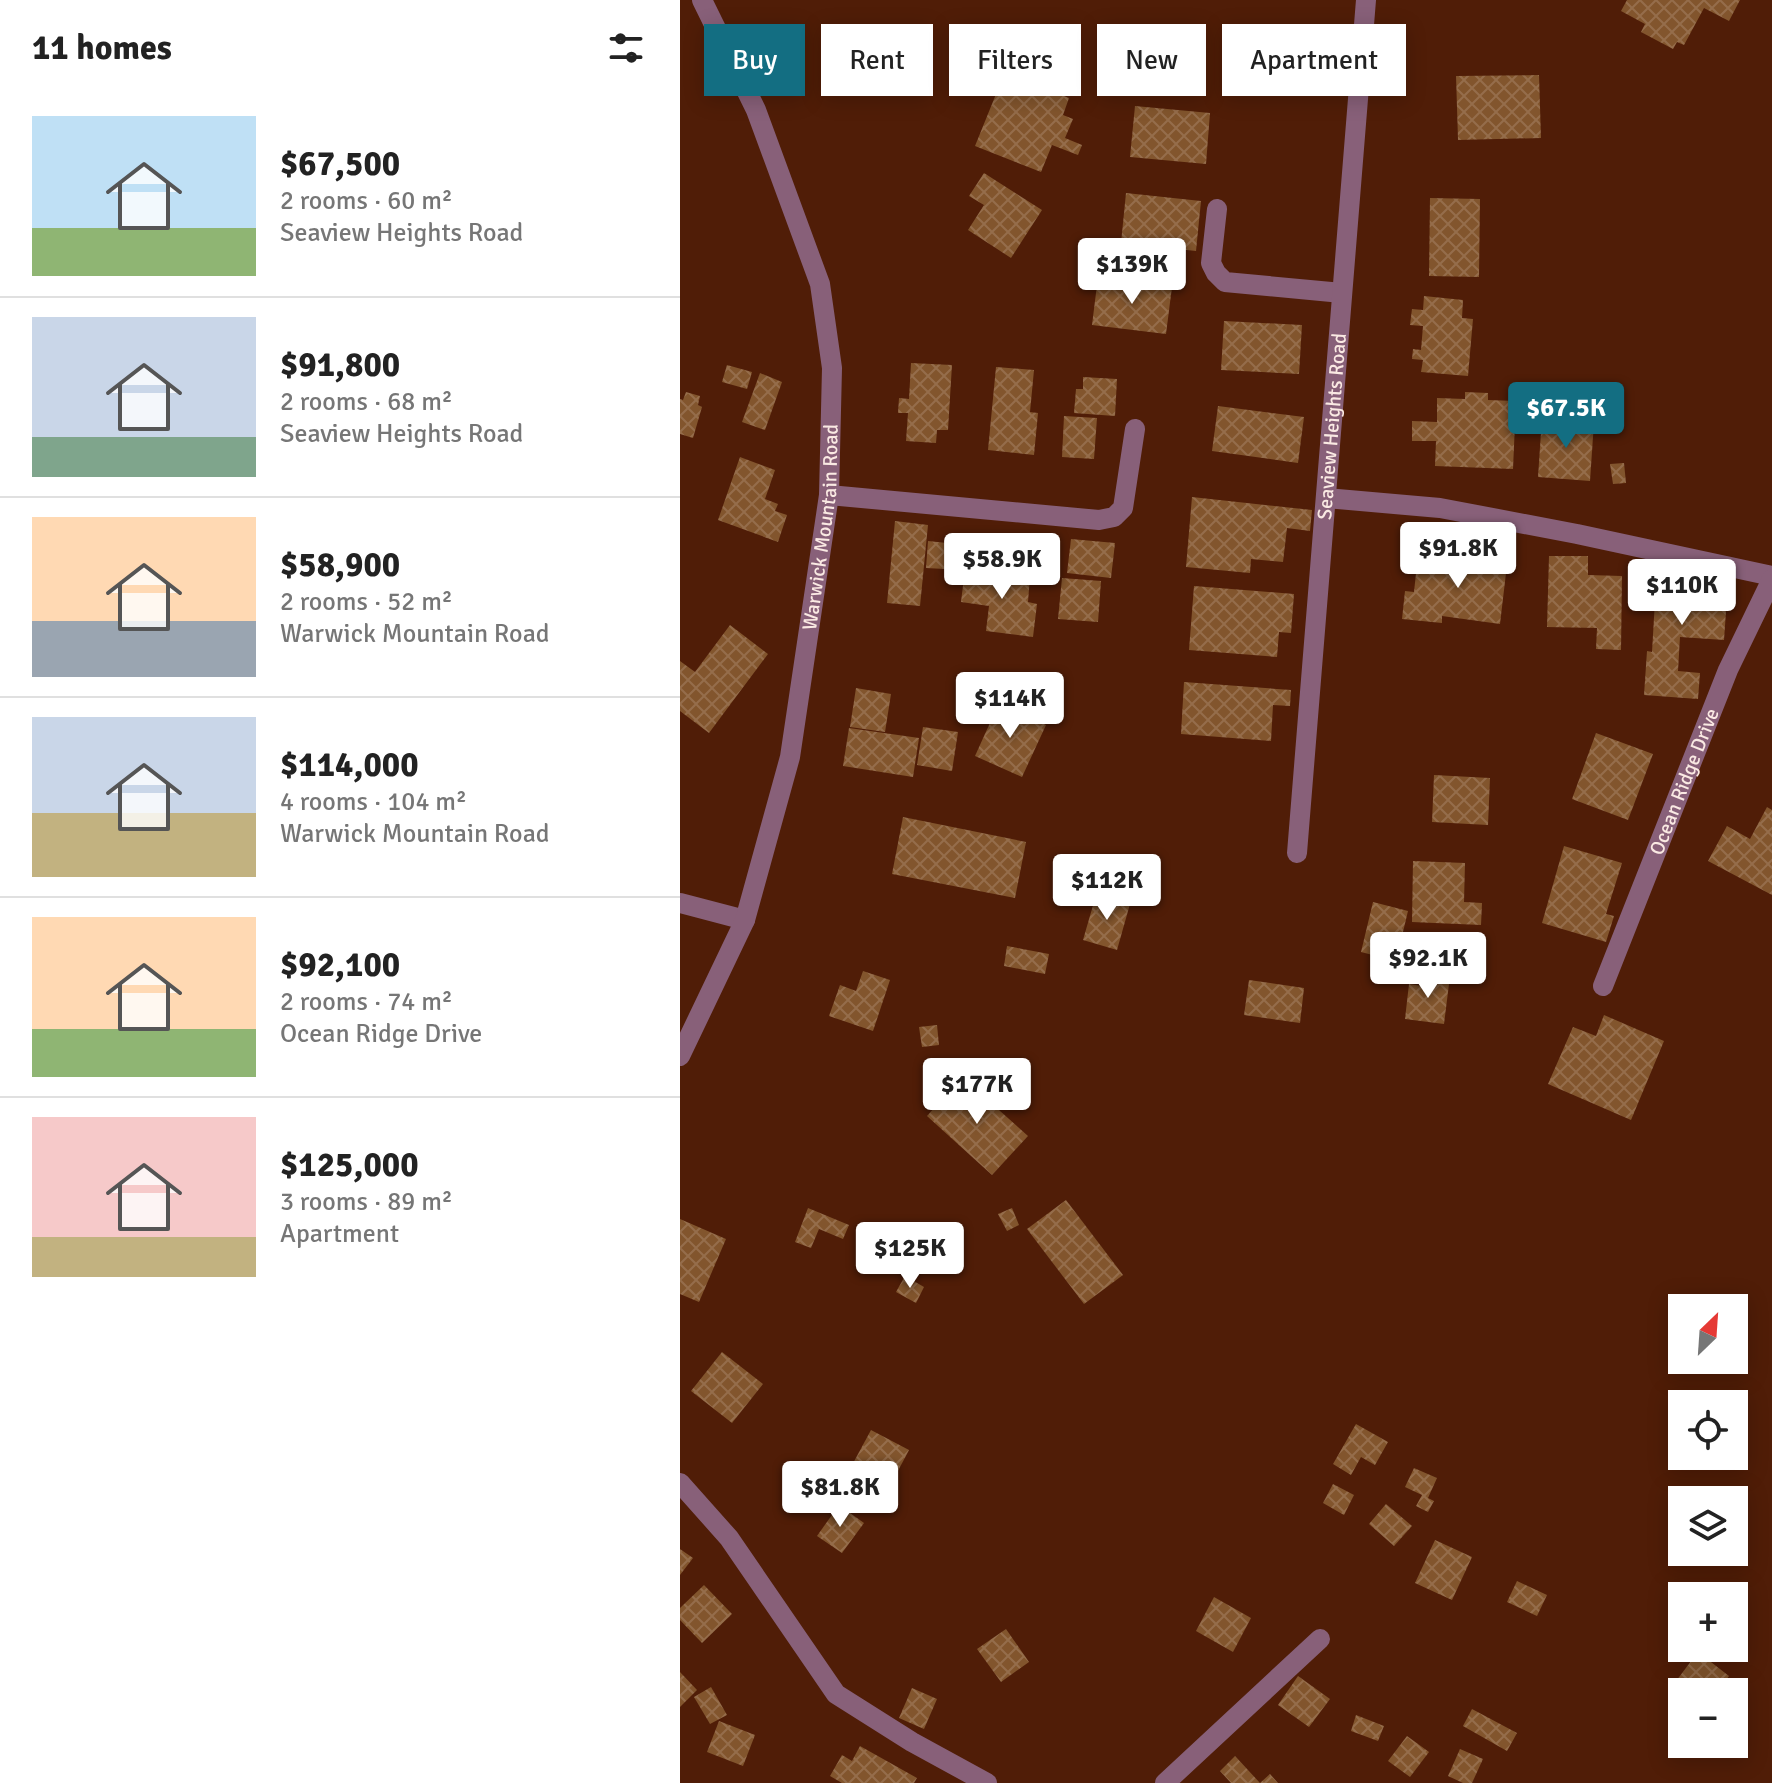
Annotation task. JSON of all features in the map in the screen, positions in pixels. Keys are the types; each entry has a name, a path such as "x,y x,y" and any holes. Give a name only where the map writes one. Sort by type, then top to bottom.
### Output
{"street":[{"name":"Warwick Mountain Road","path":"680,1056 745,920 790,757 829,495 832,368 820,284 756,110 702,0"},
{"name":"Seaview Heights Road","path":"1297,853 1366,0"},
{"path":"1217,209 1211,263 1225,282 1342,293"},
{"path":"829,495 1099,520 1114,517 1123,508 1135,429"},
{"path":"1326,498 1440,508 1577,534 1772,578"},
{"name":"Ocean Ridge Drive","path":"1603,986 1728,670 1772,578"},
{"path":"680,903 745,920"},
{"path":"680,1483 729,1538 836,1694 912,1742 987,1783"},
{"path":"1165,1783 1320,1639"}],"building":[{"path":"1627,0 1740,0 1729,21 1704,8 1684,45 1677,42 1673,49 1641,32 1645,24 1621,11"},
{"path":"1539,75 1541,138 1458,140 1456,76"},
{"path":"995,96 1069,98 1063,115 1073,119 1065,138 1082,145 1078,155 1052,145 1041,172 975,146"},
{"path":"1135,106 1210,113 1206,164 1130,157"},
{"path":"984,173 1042,210 1011,258 968,230 984,205 969,196"},
{"path":"1126,193 1201,201 1196,251 1121,243"},
{"path":"1430,198 1480,199 1479,277 1429,276"},
{"path":"1098,277 1172,287 1166,334 1092,325"},
{"path":"1424,296 1463,300 1462,318 1473,319 1468,376 1421,372 1423,360 1412,359 1413,349 1421,350 1423,326 1410,325 1412,309 1423,310"},
{"path":"1224,321 1302,325 1299,374 1221,370"},
{"path":"911,363 952,365 948,430 937,430 936,443 906,441 908,413 898,413 899,398 909,399"},
{"path":"727,365 752,372 747,389 722,382"},
{"path":"996,367 1034,370 1030,412 1038,413 1034,455 988,450"},
{"path":"760,373 782,382 765,430 742,422"},
{"path":"1083,377 1117,379 1115,416 1074,413 1076,389 1083,389"},
{"path":"686,392 700,396 698,405 702,407 693,438 680,434 680,399 683,400"},
{"path":"1465,392 1488,393 1488,400 1516,401 1513,469 1435,466 1436,441 1412,441 1412,421 1437,422 1437,398 1465,399"},
{"path":"1218,406 1304,417 1298,463 1212,451"},
{"path":"1064,416 1097,418 1094,459 1062,457"},
{"path":"1542,418 1594,422 1590,481 1538,477"},
{"path":"740,457 775,470 765,499 778,504 775,511 787,515 778,542 718,520"},
{"path":"1624,463 1626,483 1613,484 1610,464"},
{"path":"1192,497 1312,510 1310,531 1287,528 1283,562 1251,559 1250,573 1186,567"},
{"path":"895,521 928,525 920,606 887,603"},
{"path":"981,533 1014,536 1010,572 977,568"},
{"path":"1071,539 1115,543 1111,578 1067,573"},
{"path":"928,541 947,543 945,569 926,568"},
{"path":"1440,548 1456,550 1454,565 1481,569 1483,553 1508,556 1500,624 1442,616 1442,623 1402,619 1405,591 1414,592 1417,564 1437,566"},
{"path":"1549,556 1588,556 1588,575 1622,576 1621,650 1596,649 1597,628 1547,627"},
{"path":"1657,566 1708,569 1707,582 1728,583 1724,640 1680,637 1678,671 1700,673 1698,699 1644,695 1647,651 1652,652"},
{"path":"965,569 1030,576 1028,602 1037,604 1033,637 986,631 989,606 961,602"},
{"path":"1062,578 1101,581 1098,622 1058,619"},
{"path":"1194,586 1294,594 1291,633 1279,632 1277,657 1189,650"},
{"path":"730,625 768,654 709,733 680,711 680,661 695,672"},
{"path":"1184,682 1291,690 1290,706 1273,705 1271,741 1181,734"},
{"path":"856,688 891,694 885,732 850,727"},
{"path":"999,703 1046,725 1022,777 975,756"},
{"path":"923,727 958,732 952,771 917,765"},
{"path":"849,728 919,738 913,777 843,766"},
{"path":"1596,733 1653,754 1628,820 1572,799"},
{"path":"1434,775 1490,778 1488,825 1432,822"},
{"path":"1767,807 1772,810 1772,895 1708,861 1727,826 1750,839"},
{"path":"903,817 1026,842 1015,898 892,874"},
{"path":"1564,846 1622,863 1606,914 1614,916 1606,942 1542,923"},
{"path":"1413,861 1465,863 1464,902 1482,903 1481,925 1412,922"},
{"path":"1096,895 1130,904 1117,950 1083,940"},
{"path":"1373,902 1408,911 1396,961 1361,952"},
{"path":"1007,946 1049,954 1045,974 1004,966"},
{"path":"863,971 890,980 873,1031 829,1016 840,985 856,991"},
{"path":"1423,971 1441,973 1440,983 1449,984 1444,1024 1405,1019 1409,984 1422,986"},
{"path":"1249,980 1304,988 1300,1023 1244,1015"},
{"path":"1604,1015 1664,1041 1631,1120 1548,1084 1573,1027 1596,1036"},
{"path":"937,1025 939,1045 922,1047 919,1027"},
{"path":"962,1077 1028,1136 992,1175 927,1116"},
{"path":"1066,1200 1123,1275 1084,1304 1027,1229"},
{"path":"808,1208 849,1225 843,1239 819,1229 811,1248 795,1242"},
{"path":"1012,1208 1019,1225 1007,1231 998,1214"},
{"path":"680,1219 726,1239 699,1302 680,1294"},
{"path":"905,1276 924,1287 916,1303 896,1292"},
{"path":"722,1352 763,1384 732,1423 691,1391"},
{"path":"1356,1424 1388,1442 1375,1465 1361,1457 1351,1475 1333,1464"},
{"path":"871,1430 909,1450 882,1501 844,1480"},
{"path":"1414,1468 1437,1478 1428,1498 1434,1501 1428,1512 1416,1506 1422,1495 1405,1487"},
{"path":"1333,1484 1354,1495 1344,1515 1323,1503"},
{"path":"1386,1504 1412,1526 1394,1546 1369,1524"},
{"path":"839,1505 864,1523 842,1553 817,1536"},
{"path":"1435,1540 1472,1557 1452,1600 1415,1583"},
{"path":"680,1549 693,1558 680,1575"},
{"path":"1517,1581 1547,1595 1537,1616 1507,1602"},
{"path":"704,1585 732,1614 702,1643 680,1620 680,1608"},
{"path":"1214,1597 1251,1618 1233,1652 1196,1631"},
{"path":"1006,1629 1029,1662 1001,1682 977,1649"},
{"path":"1690,1662 1711,1662 1729,1676 1728,1678 1678,1678"},
{"path":"680,1672 697,1690 680,1707"},
{"path":"1298,1676 1330,1699 1309,1727 1278,1705"},
{"path":"711,1687 727,1715 710,1724 694,1697"},
{"path":"912,1688 937,1699 924,1729 899,1718"},
{"path":"1472,1709 1517,1733 1507,1751 1463,1726"},
{"path":"1356,1715 1384,1726 1378,1741 1351,1731"},
{"path":"719,1721 755,1735 743,1766 707,1752"},
{"path":"1407,1736 1429,1752 1410,1777 1388,1761"},
{"path":"860,1746 917,1778 914,1783 842,1783 830,1776 842,1755 852,1761"},
{"path":"1460,1749 1483,1759 1472,1783 1463,1783 1448,1776"},
{"path":"1235,1756 1260,1783 1231,1783 1220,1771"},
{"path":"1270,1774 1278,1783 1260,1783"}]}
